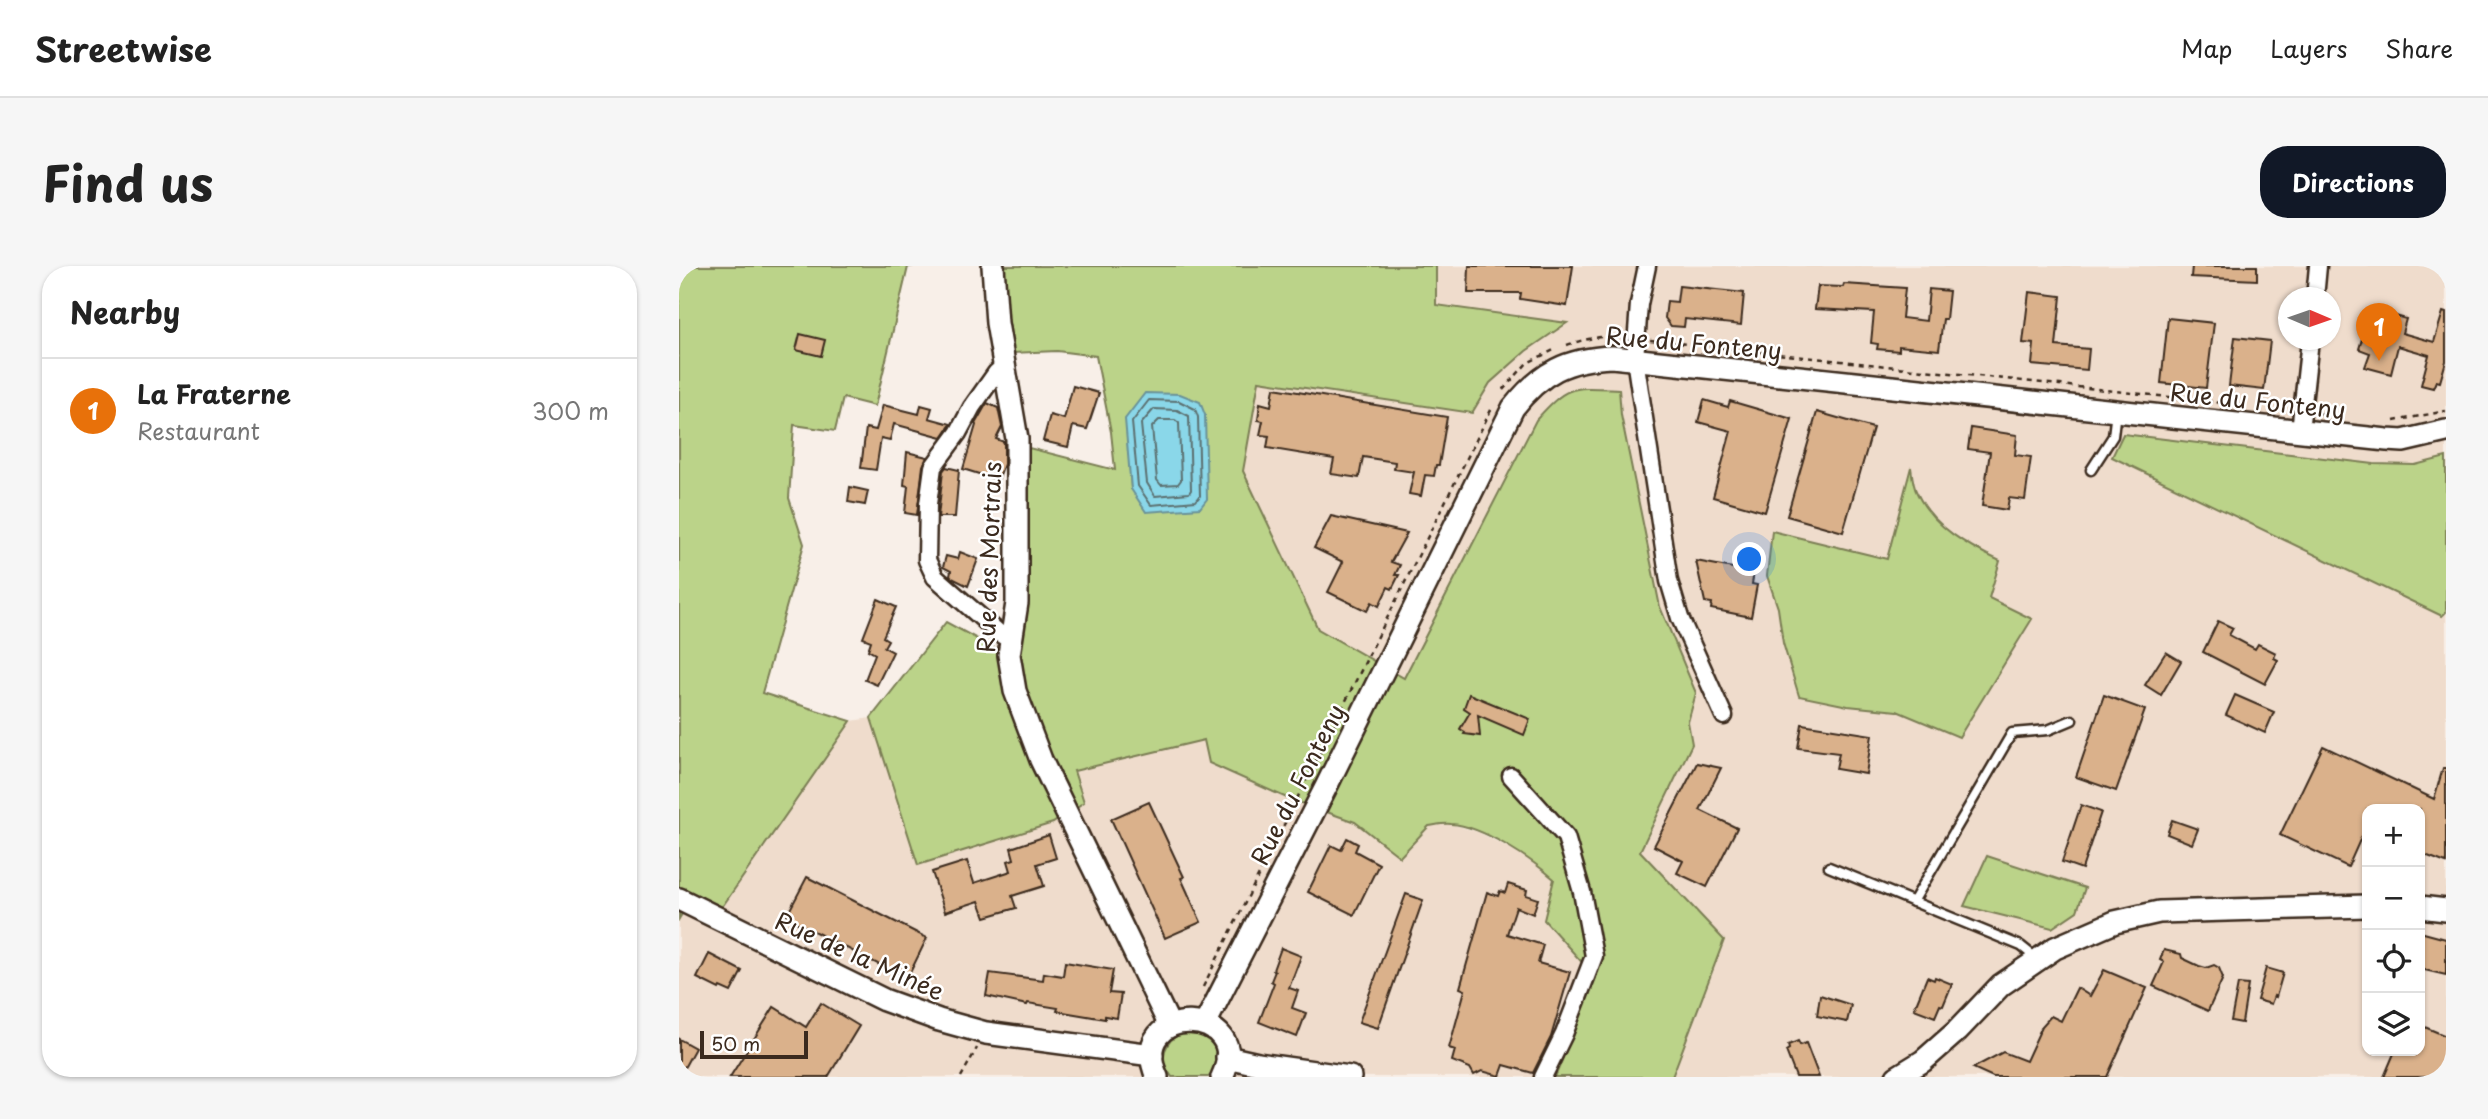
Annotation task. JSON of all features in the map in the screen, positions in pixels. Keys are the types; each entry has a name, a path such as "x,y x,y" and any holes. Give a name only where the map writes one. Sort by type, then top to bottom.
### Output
{"street":[{"name":"Rue des Mortrais","path":"993,266 997,323 1017,439 1017,603 1010,640 1015,691 1041,760 1170,1026"},
{"path":"1647,266 1639,303 1636,349 1669,581 1680,618 1724,716"},
{"path":"2316,287 2318,266"},
{"name":"Rue du Fonteny","path":"1205,1024 1513,408 1526,391 1547,373 1573,362 1636,349 2116,411 2301,421 2403,441 2446,431"},
{"path":"2301,421 2309,350"},
{"path":"1005,365 996,373 933,467 928,504 927,560 935,577 1010,640"},
{"path":"1511,776 1566,837 1582,892 1594,956 1564,1034 1543,1077"},
{"name":"Rue de la Minée","path":"679,899 884,1000 939,1020 986,1033 1152,1055"},
{"path":"1897,1077 1923,1061 1957,1031 2001,985 2055,948 2115,922 2159,912 2362,906"},
{"path":"2425,907 2446,910"},
{"path":"1157,1077 1152,1055 1155,1043 1170,1026 1187,1021 1205,1024 1220,1037 1224,1067 1258,1063 1350,1077"}],"lane":[{"path":"2091,470 2113,436 2116,411"},
{"path":"1913,902 2012,733 2048,730 2072,720"},
{"path":"1829,867 2021,946 2038,960"}],"path":[{"path":"1500,395 1527,363 1578,341 1613,336 1636,349 2253,407"},
{"path":"1201,992 1494,404"},
{"path":"2387,421 2397,422 2446,411"},
{"path":"2301,421 2342,416"},
{"path":"961,1077 986,1033"}],"shaded area":[{"path":"1436,266 2446,266 2446,1077 1672,1077 1724,940 1639,851 1692,744 1688,722 1696,693 1660,607 1621,415 1619,389 1580,387 1557,396 1536,420 1404,678 1318,629 1243,470 1258,381 1472,413 1490,383 1526,351 1566,324 1436,305"},
{"path":"871,718 918,865 1074,771 1204,739 1209,764 1287,798 1355,822 1400,857 1429,826 1451,824 1478,832 1529,858 1554,879 1544,920 1596,978 1555,1077 679,1077 679,919 694,894 722,907 851,721"}],"green space":[{"path":"679,266 914,266 908,267 875,406 843,398 835,431 794,425 789,498 804,544 762,693 851,721 722,907 694,894 679,919"},
{"path":"1001,266 1436,266 1436,305 1567,323 1526,351 1490,383 1472,413 1259,381 1243,471 1318,629 1404,678 1536,420 1556,400 1572,390 1619,389 1621,415 1660,607 1696,693 1688,722 1692,744 1640,851 1724,940 1672,1077 1555,1077 1596,978 1544,920 1554,879 1533,862 1492,837 1464,826 1448,824 1429,826 1400,857 1355,822 1287,798 1209,763 1204,740 1074,771 1084,802 1053,823 918,865 871,718 946,622 1003,653 1024,624 1029,529 1025,447 1115,470 1111,432 1096,356 1057,351 1012,353","holes":["1129,456 1200,508 1131,489"]},
{"path":"2123,434 2374,464 2415,465 2446,457 2446,612 2442,616 2112,457"},
{"path":"1911,467 1916,490 1932,516 1964,542 2000,561 1989,598 2032,619 1959,737 1897,711 1848,706 1799,696 1783,643 1778,608 1767,576 1772,531 1887,559"},
{"path":"1987,856 2085,888 2077,911 2052,928 1964,906"},
{"path":"1184,1032 1202,1037 1214,1046 1216,1060 1208,1077 1172,1077 1167,1070 1164,1057 1167,1045"}],"water":[{"path":"1145,393 1180,394 1200,402 1205,415 1207,499 1200,508 1146,512 1131,489 1125,419"}],"building":[{"path":"1469,266 1573,266 1567,306 1520,299 1521,293 1468,293"},
{"path":"2192,266 2257,266 2257,280 2191,277"},
{"path":"1844,284 1905,288 1902,318 1926,321 1929,289 1949,291 1939,350 1899,346 1899,351 1877,349 1878,344 1871,343 1874,312 1815,309 1818,286 1843,287"},
{"path":"1679,286 1744,293 1741,325 1685,319 1684,327 1671,326 1665,318 1667,301 1677,302"},
{"path":"2029,292 2061,296 2056,346 2089,349 2087,370 2032,365 2034,344 2023,343"},
{"path":"2371,309 2406,319 2402,333 2434,342 2443,312 2446,313 2446,361 2440,382 2436,381 2433,388 2421,385 2429,355 2398,346 2391,374 2365,367 2370,353 2359,349"},
{"path":"2168,318 2214,323 2206,388 2161,383"},
{"path":"800,334 825,340 821,356 796,350"},
{"path":"2235,337 2270,341 2264,390 2229,386"},
{"path":"1073,386 1099,393 1087,429 1073,426 1068,447 1043,441 1050,415 1064,419"},
{"path":"1274,388 1447,417 1439,465 1436,465 1434,476 1425,475 1421,496 1409,494 1414,472 1394,469 1395,462 1363,457 1359,478 1331,474 1334,459 1267,448 1269,436 1260,435 1263,421 1258,420 1260,403 1271,406"},
{"path":"1704,400 1728,407 1730,401 1792,419 1765,512 1713,497 1731,431 1698,422"},
{"path":"987,403 998,408 1002,427 996,439 1004,442 1004,464 998,480 963,469 975,424"},
{"path":"883,405 919,414 921,405 932,408 929,418 951,424 942,437 894,424 890,440 881,438 876,470 861,468 866,428 876,430"},
{"path":"1817,412 1873,428 1843,532 1787,516"},
{"path":"1971,428 2017,435 2015,455 2031,457 2025,500 2009,498 2007,510 1982,506 1990,452 1968,449"},
{"path":"907,452 927,457 923,466 917,515 905,513 908,486 904,485"},
{"path":"946,467 959,470 955,517 938,517 943,471"},
{"path":"850,487 868,491 865,505 848,502"},
{"path":"1331,516 1407,533 1391,562 1400,565 1395,575 1399,575 1392,589 1388,587 1379,606 1372,602 1367,611 1328,592 1343,562 1314,548"},
{"path":"960,552 978,559 968,586 952,578 951,571 943,567 946,556 958,559"},
{"path":"1696,561 1754,572 1752,584 1757,585 1751,617 1711,609 1712,603 1705,602"},
{"path":"878,599 896,607 883,637 888,640 884,647 893,652 877,685 865,680 875,654 868,650 871,641 863,638"},
{"path":"2218,621 2233,628 2229,635 2255,649 2258,644 2276,653 2274,658 2278,660 2265,684 2203,652"},
{"path":"2166,652 2181,661 2161,695 2145,685"},
{"path":"1469,694 1530,719 1524,735 1478,715 1480,736 1464,734 1460,729 1470,712 1464,708"},
{"path":"2104,695 2145,710 2116,791 2076,777"},
{"path":"2235,695 2274,712 2265,733 2226,715"},
{"path":"1802,724 1872,735 1866,774 1836,769 1839,753 1798,748"},
{"path":"2323,746 2434,799 2443,768 2446,768 2446,863 2425,855 2425,804 2362,804 2362,835 2348,867 2280,835"},
{"path":"1697,763 1721,768 1700,810 1737,828 1707,887 1677,873 1683,861 1654,846"},
{"path":"1149,802 1184,877 1181,878 1201,922 1165,938 1111,819"},
{"path":"2081,805 2101,812 2082,869 2062,862"},
{"path":"2172,820 2198,829 2192,844 2167,834"},
{"path":"1049,835 1056,858 1037,864 1044,886 1012,896 1016,908 985,917 979,901 945,912 932,872 967,861 974,883 1011,871 1008,861 1014,859 1011,848"},
{"path":"1347,838 1358,844 1355,851 1379,864 1354,915 1308,892 1331,845 1341,850"},
{"path":"807,877 927,938 907,979 786,917"},
{"path":"1508,884 1527,890 1526,895 1538,899 1533,914 1516,907 1507,934 1543,945 1538,963 1570,972 1551,1037 1533,1073 1504,1065 1500,1076 1482,1071 1474,1075 1470,1068 1452,1061 1455,1050 1449,1048 1465,990 1460,988 1487,892 1498,896 1500,891 1505,893"},
{"path":"1406,894 1423,900 1378,1028 1359,1022"},
{"path":"2425,933 2446,939 2446,975 2425,970"},
{"path":"1281,948 1301,956 1289,988 1298,991 1292,1008 1306,1013 1297,1037 1259,1022 1274,983 1271,981 1275,971 1273,970"},
{"path":"2164,950 2181,954 2182,958 2199,966 2206,968 2214,965 2219,968 2223,978 2208,1011 2153,986 2164,962 2160,960"},
{"path":"709,954 742,971 731,992 697,978"},
{"path":"1065,962 1113,970 1109,993 1121,994 1117,1018 1105,1016 1105,1019 1057,1011 1058,1008 1027,1005 986,996 990,973 1043,980 1044,973 1063,976"},
{"path":"2266,968 2283,973 2276,997 2274,996 2271,1004 2257,1000"},
{"path":"2104,970 2147,988 2107,1077 1993,1077 1973,1068 2003,1052 2026,1061 2042,1026 2051,1016 2061,1021 2077,988 2090,996"},
{"path":"1927,977 1934,980 1935,977 1952,984 1935,1017 1914,1009"},
{"path":"2238,984 2248,985 2242,1023 2231,1021"},
{"path":"1820,995 1851,1005 1847,1022 1817,1016"},
{"path":"821,1003 859,1026 828,1077 730,1077 774,1007 806,1027"},
{"path":"2425,1027 2446,1036 2446,1077 2384,1077 2393,1056 2425,1056"},
{"path":"679,1039 695,1048 679,1077"},
{"path":"1798,1041 1800,1045 1806,1043 1819,1077 1796,1077 1786,1051 1789,1049 1788,1045"}],"place":[{"name":"La Fraterne","path":"2379,361"}]}
